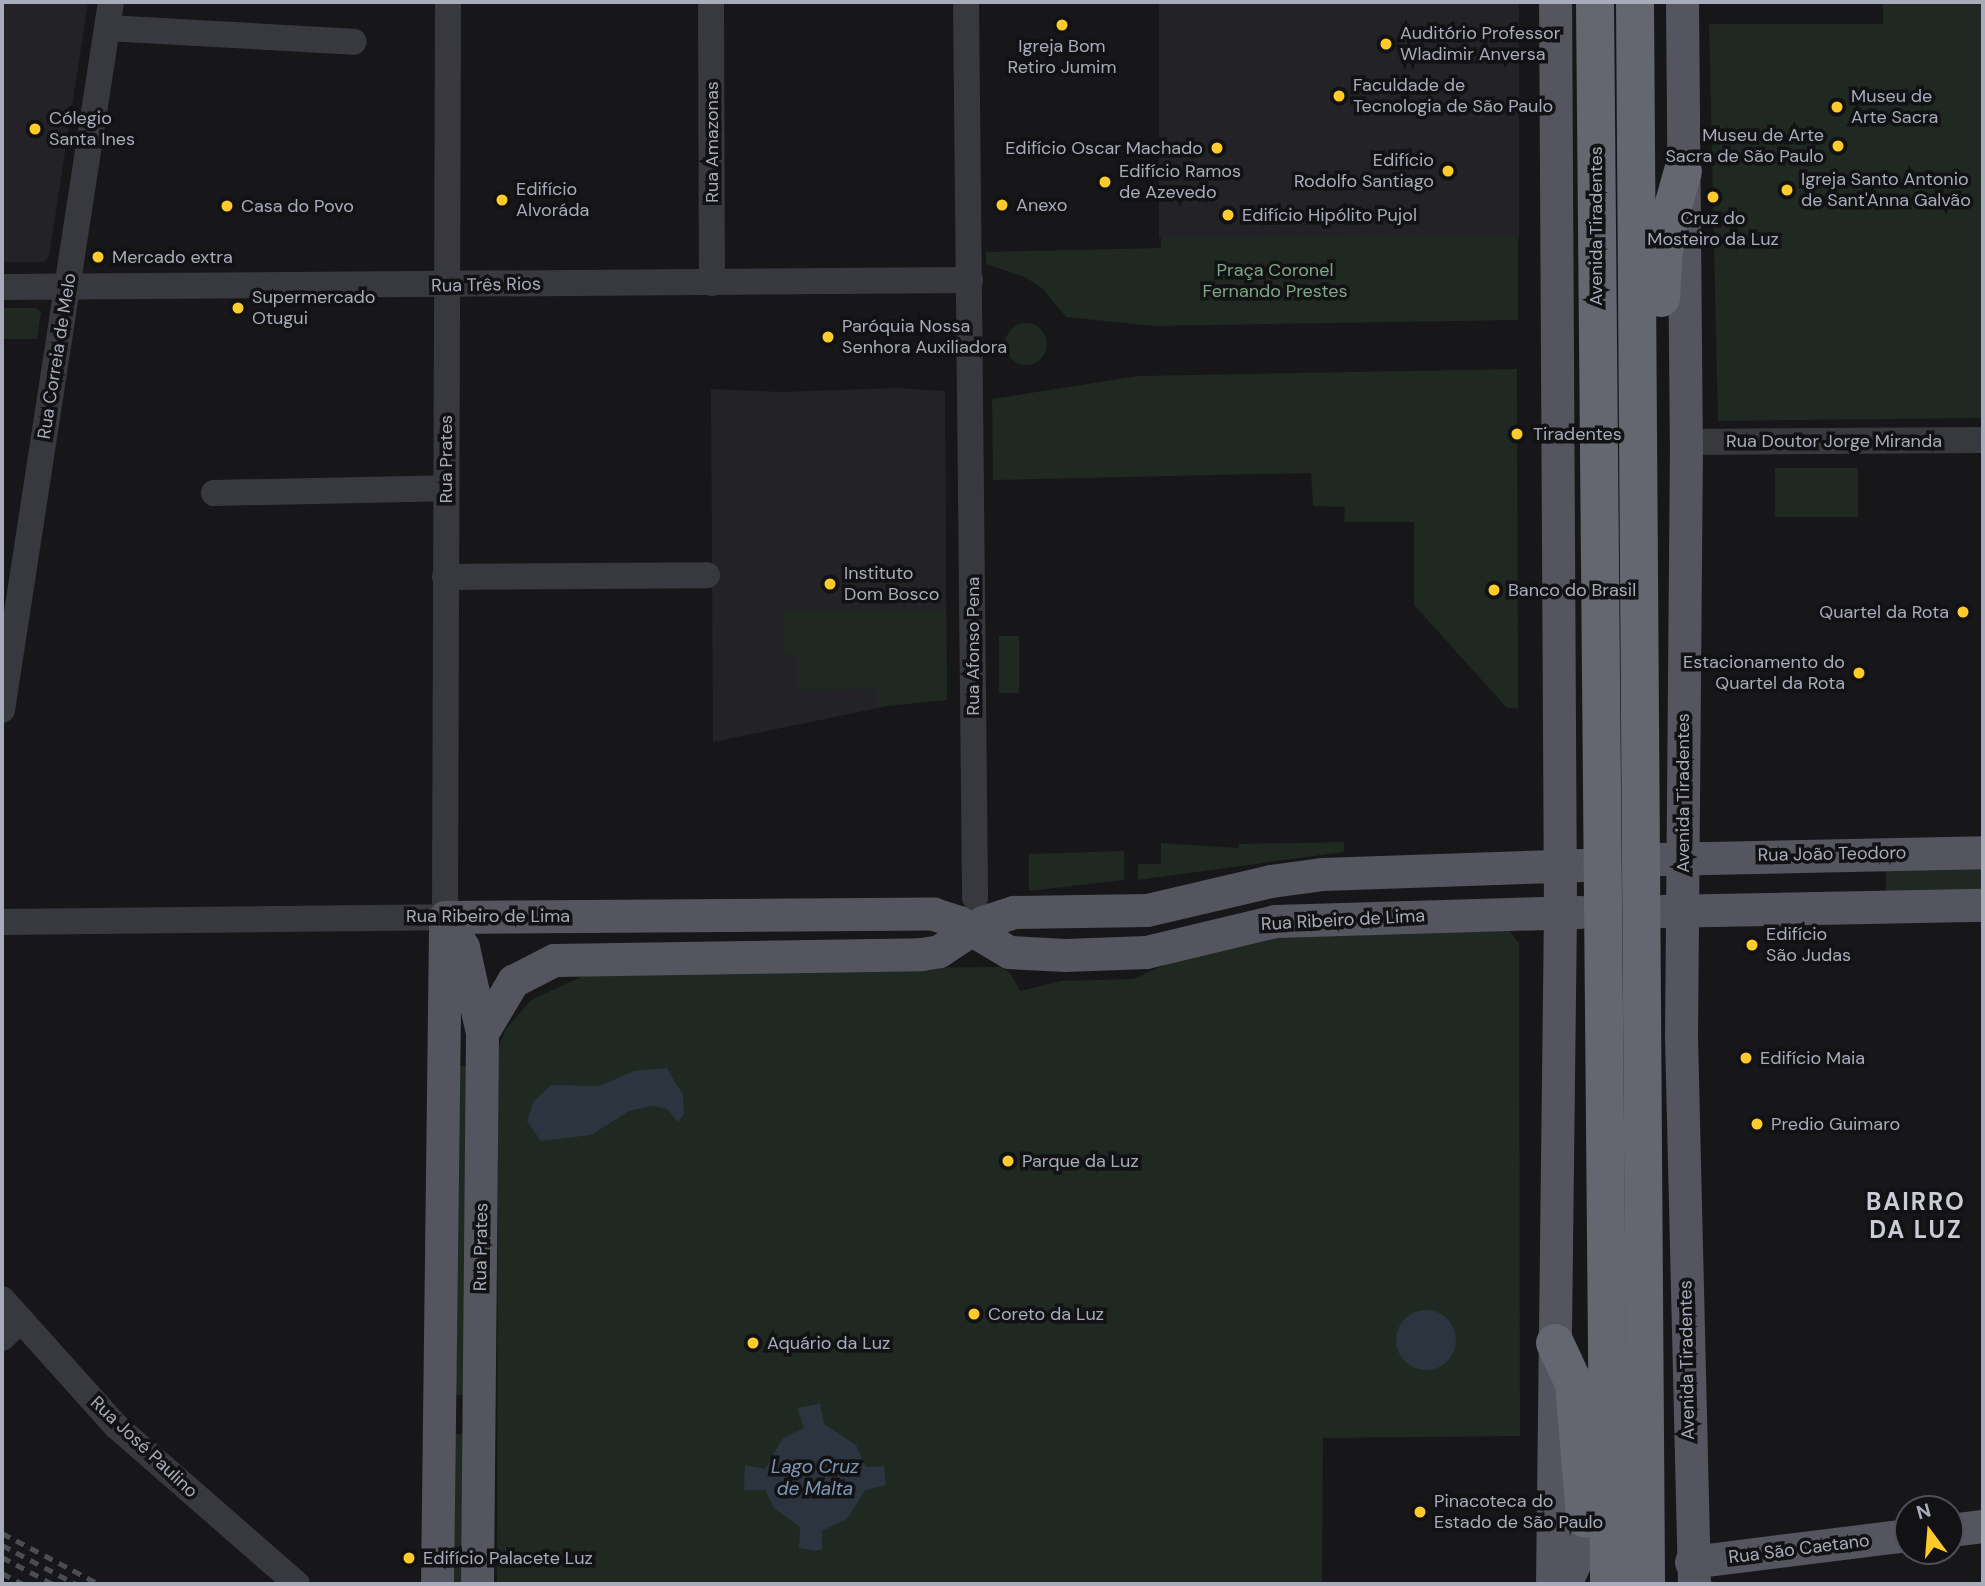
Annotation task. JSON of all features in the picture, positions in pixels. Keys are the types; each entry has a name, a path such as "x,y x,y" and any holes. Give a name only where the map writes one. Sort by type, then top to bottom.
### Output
{"highway":[{"name":"Avenida Tiradentes","path":"1595,2 1600,864 1622,1583"},
{"path":"1622,1583 1642,911 1635,2"},
{"path":"1639,455 1655,417 1665,235 1683,171"},
{"path":"1555,1343 1574,1384 1587,1536 1622,1583"}],"main road":[{"path":"1552,1584 1560,912 1555,2"},
{"name":"Avenida Tiradentes","path":"1682,2 1686,442 1682,910 1693,1573"},
{"name":"Rua João Teodoro","path":"1682,858 1983,852"},
{"name":"Rua Ribeiro de Lima","path":"445,917 957,923 1014,912 1147,910 1322,874 1559,866 1682,858"},
{"path":"1682,910 1983,905"},
{"name":"Rua Ribeiro de Lima","path":"957,923 1022,955 1124,955 1275,921 1682,910"},
{"name":"Rua Prates","path":"445,917 463,947 482,1033 477,1584"},
{"name":"Rua Prates","path":"437,1584 445,917"},
{"name":"Rua Ribeiro de Lima","path":"482,1033 513,981 554,960 921,954 939,951 957,923"},
{"path":"439,1416 478,1416"},
{"path":"1964,1528 1983,1526"},
{"path":"1565,1584 1587,1536"},
{"name":"Rua São Caetano","path":"1693,1573 1894,1537"}],"street":[{"name":"Rua Correia de Melo","path":"2,710 111,2"},
{"name":"Rua Prates","path":"445,917 448,2"},
{"name":"Rua Amazonas","path":"710,2 712,283"},
{"path":"966,2 970,280"},
{"path":"107,28 354,42"},
{"name":"Rua Três Rios","path":"2,287 970,280"},
{"name":"Rua Afonso Pena","path":"970,280 975,898"},
{"name":"Rua Doutor Jorge Miranda","path":"1686,442 1983,440"},
{"path":"214,493 446,488"},
{"path":"445,577 707,575"},
{"path":"957,923 975,898 1014,912"},
{"name":"Rua Ribeiro de Lima","path":"2,922 445,917"},
{"name":"Rua José Paulino","path":"2,1299 11,1329 116,1426 297,1584"}],"shaded area":[{"name":"Cólegio Santa Ines","path":"2,2 88,2 49,257 43,262 2,262"},
{"name":"Faculdade de Tecnologia de São Paulo","path":"1159,2 1519,2 1519,238 1159,238"},
{"name":"Instituto Dom Bosco","path":"898,388 945,391 947,700 912,701 713,742 711,389 782,392"}],"green space":[{"path":"1883,2 1983,2 1983,418 1718,421 1709,24 1883,24"},
{"name":"Praça Coronel Fernando Prestes","path":"1518,236 1518,320 1153,326 1066,317 1043,289 1025,277 986,264 986,252 1161,248 1161,238"},
{"path":"2,308 36,308 41,312 37,339 2,339"},
{"path":"1026,323 1041,329 1047,344 1041,359 1026,365 1011,359 1005,344 1011,329"},
{"path":"1517,369 1518,708 1507,708 1414,605 1414,522 1344,522 1345,507 1313,506 1311,473 993,480 992,399 1138,376"},
{"path":"1775,468 1858,468 1858,517 1775,517"},
{"path":"783,610 946,610 947,700 877,707 877,689 797,690 797,655 783,654"},
{"path":"999,636 1019,636 1019,693 999,693"},
{"path":"1344,842 1344,852 1138,880 1138,864 1161,864 1161,843 1238,848 1239,844"},
{"path":"1124,851 1124,880 1029,891 1029,854"},
{"path":"1886,866 1983,866 1983,891 1886,891"},
{"name":"Parque da Luz","path":"1509,930 1519,943 1520,1436 1323,1438 1322,1584 497,1584 498,1047 506,1029 531,1000 587,974 629,970 1001,967 1011,974 1020,991 1061,981 1133,979 1183,957 1255,935"},
{"path":"453,1066 472,1066 472,1395 453,1395"},
{"path":"449,1434 469,1434 469,1584 449,1584"}],"water":[{"path":"667,1068 683,1095 684,1114 678,1122 667,1109 652,1106 629,1111 591,1135 541,1141 527,1121 534,1101 551,1085 600,1086 634,1071"},
{"path":"1426,1310 1443,1315 1451,1323 1456,1340 1451,1357 1443,1365 1426,1370 1409,1365 1401,1357 1396,1340 1401,1323 1409,1315"},
{"name":"Lago Cruz de Malta","path":"820,1404 824,1424 856,1445 866,1467 884,1466 886,1485 865,1490 847,1519 822,1531 822,1549 816,1551 799,1548 800,1527 774,1508 765,1490 744,1490 745,1465 765,1469 783,1438 804,1428 797,1408"}],"railway":[{"path":"2,1533 99,1584"},
{"path":"2,1545 76,1584"},
{"path":"2,1557 53,1584"},
{"path":"2,1573 23,1584"}],"place":[{"name":"Igreja Bom Retiro Jumim","path":"1062,25"},
{"name":"Auditório Professor Wladimir Anversa","path":"1386,44"},
{"name":"Faculdade de Tecnologia de São Paulo","path":"1339,96"},
{"name":"Museu de Arte Sacra","path":"1837,107"},
{"name":"Cólegio Santa Ines","path":"35,129"},
{"name":"Museu de Arte Sacra de São Paulo","path":"1838,146"},
{"name":"Edifício Oscar Machado","path":"1217,148"},
{"name":"Edifício Rodolfo Santiago","path":"1448,171"},
{"name":"Edifício Ramos de Azevedo","path":"1105,182"},
{"name":"Igreja Santo Antonio de Sant'Anna Galvão","path":"1787,190"},
{"name":"Cruz do Mosteiro da Luz","path":"1713,197"},
{"name":"Edifício Alvoráda","path":"502,200"},
{"name":"Anexo","path":"1002,205"},
{"name":"Casa do Povo","path":"227,206"},
{"name":"Edifício Hipólito Pujol","path":"1228,215"},
{"name":"Mercado extra","path":"98,257"},
{"name":"Supermercado Otugui","path":"238,308"},
{"name":"Paróquia Nossa Senhora Auxiliadora","path":"828,337"},
{"name":"Tiradentes","path":"1517,434"},
{"name":"Instituto Dom Bosco","path":"830,584"},
{"name":"Banco do Brasil","path":"1494,590"},
{"name":"Quartel da Rota","path":"1963,612"},
{"name":"Estacionamento do Quartel da Rota","path":"1859,673"},
{"name":"Edifício São Judas","path":"1752,945"},
{"name":"Edifício Maia","path":"1746,1058"},
{"name":"Predio Guimaro","path":"1757,1124"},
{"name":"Parque da Luz","path":"1008,1161"},
{"name":"Coreto da Luz","path":"974,1314"},
{"name":"Aquário da Luz","path":"753,1343"},
{"name":"Pinacoteca do Estado de São Paulo","path":"1420,1512"},
{"name":"Edifício Palacete Luz","path":"409,1558"}],"district":[{"name":"BAIRRO DA LUZ","path":"1916,1216"}]}
